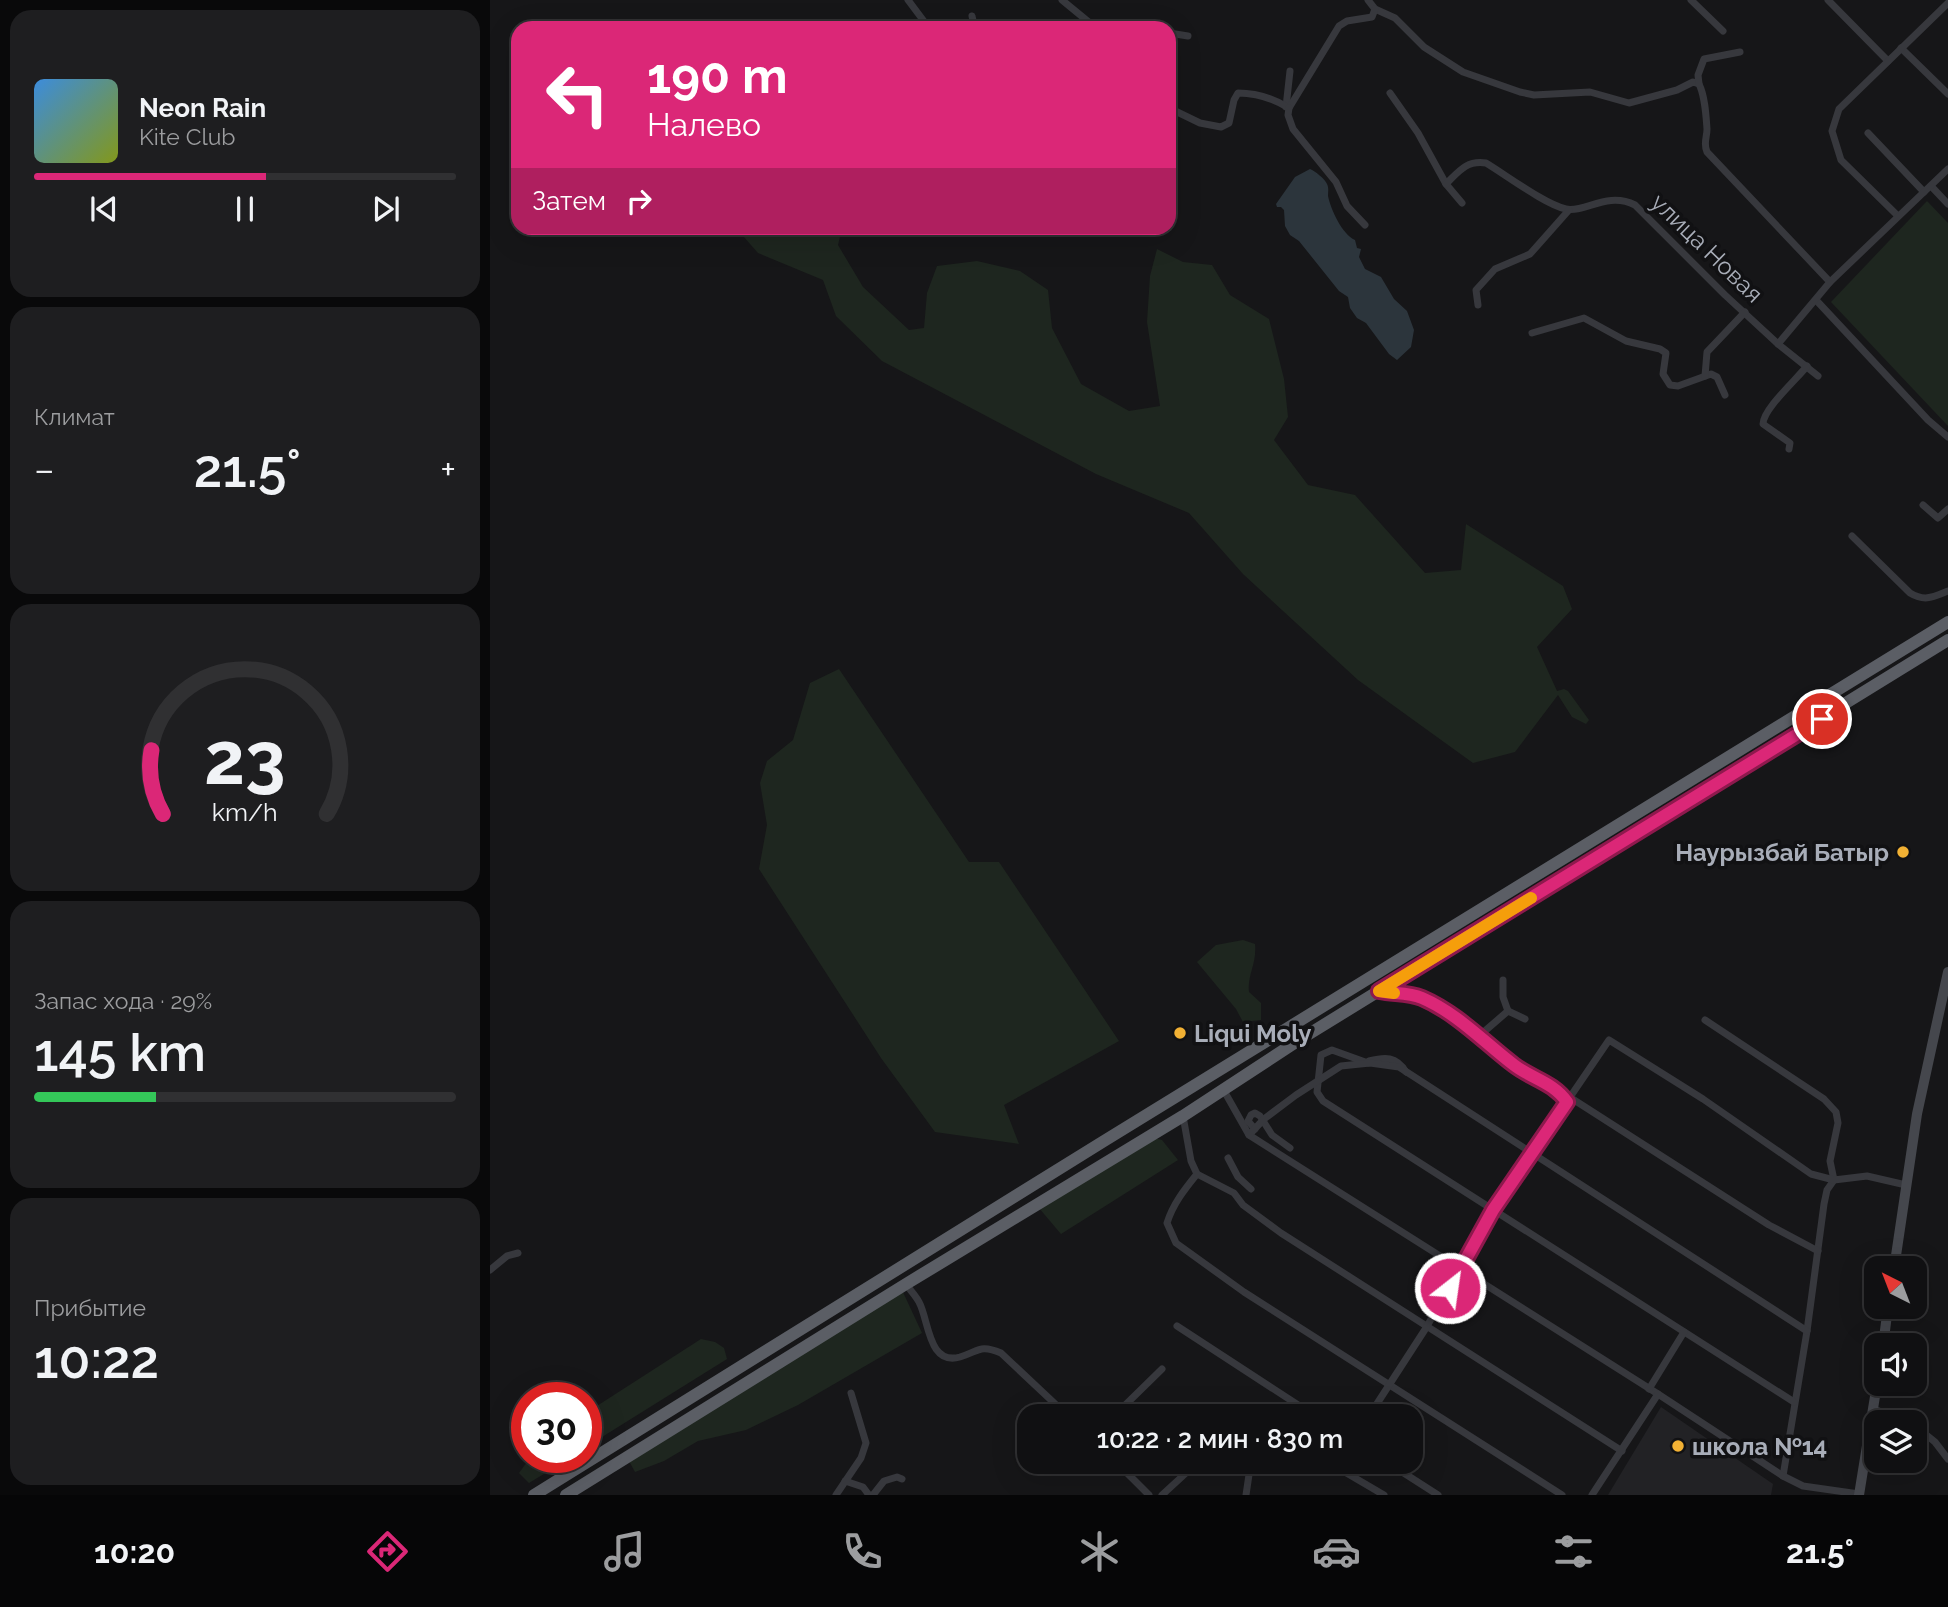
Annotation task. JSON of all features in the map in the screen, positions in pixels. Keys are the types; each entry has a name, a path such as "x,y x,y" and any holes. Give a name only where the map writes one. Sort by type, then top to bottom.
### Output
{"highway":[{"path":"534,1495 1948,622"},
{"path":"566,1495 1183,1116 1379,991 1948,640"}],"main road":[{"path":"1896,1256 1917,1114 1948,972"},
{"path":"1859,1495 1876,1396"}],"street":[{"path":"908,0 924,21"},
{"path":"1062,0 1088,21"},
{"path":"1368,0 1374,13"},
{"path":"1691,0 1723,31"},
{"path":"1828,0 1888,61"},
{"path":"1898,216 1841,160 1832,131 1839,109 1948,3"},
{"path":"1287,107 1339,26 1374,13 1395,18 1424,47 1463,72 1520,92 1534,95 1590,92 1629,103 1677,90 1693,82 1699,84"},
{"path":"972,16 972,21"},
{"path":"1176,34 1188,36"},
{"path":"1901,48 1948,94"},
{"path":"1740,52 1704,60 1699,75 1707,132 1704,144 1707,152 1830,282"},
{"path":"1290,71 1287,107 1293,129 1336,182 1347,206 1365,225"},
{"path":"1176,111 1200,123 1221,127 1228,123 1238,93 1261,96 1287,107"},
{"path":"1390,93 1418,133 1446,184 1462,203"},
{"path":"1868,133 1924,192"},
{"path":"1446,184 1472,161 1486,163 1549,202 1569,210 1530,254 1495,270 1486,278 1476,290 1478,305"},
{"path":"1778,344 1830,282 1948,169"},
{"path":"1931,186 1948,204"},
{"name":"улица Новая","path":"1569,210 1599,201 1619,200 1635,205 1778,344 1818,376"},
{"path":"1816,300 1928,421 1948,437"},
{"path":"1705,376 1707,352 1745,312"},
{"path":"1532,332 1584,318 1626,341 1660,349 1666,353 1663,374 1670,385 1678,386 1711,374 1717,377 1725,395"},
{"path":"1789,449 1790,443 1763,424 1763,419 1766,412 1807,366"},
{"path":"1923,505 1938,518 1948,509"},
{"path":"1852,536 1910,593 1920,599 1948,591"},
{"path":"1503,980 1503,997 1508,1010 1525,1019"},
{"path":"1379,991 1421,998 1441,1008 1516,1067 1769,1225 1818,1251"},
{"path":"1479,1036 1508,1010"},
{"path":"1705,1020 1824,1099 1836,1112 1838,1123 1830,1161 1834,1180 1827,1190 1824,1204 1807,1331 1783,1476"},
{"path":"1376,1404 1426,1328 1493,1210 1609,1040 1703,1098 1811,1174 1834,1180 1867,1176 1906,1185"},
{"path":"1367,1063 1332,1050 1321,1055 1317,1092 1323,1101 1794,1402"},
{"path":"1252,1132 1263,1121 1340,1066 1385,1064 1406,1072 1533,1152 1581,1187 1807,1331"},
{"path":"1223,1089 1252,1132 1783,1476 1803,1486 1859,1495"},
{"path":"1252,1132 1248,1121 1255,1113 1272,1135 1290,1147"},
{"path":"1183,1116 1191,1161 1198,1174 1234,1194 1243,1205 1281,1233 1426,1328 1622,1451"},
{"path":"1228,1158 1238,1177 1243,1205"},
{"path":"1198,1174 1182,1192 1167,1223 1176,1243 1244,1292 1563,1495"},
{"path":"1238,1177 1251,1189"},
{"path":"490,1270 507,1256 518,1253"},
{"path":"906,1284 920,1303 932,1345 941,1354 950,1358 960,1357 981,1348 990,1348 1001,1353 1055,1404"},
{"path":"1177,1325 1297,1404"},
{"path":"1649,1388 1684,1332"},
{"path":"1126,1404 1162,1369"},
{"path":"836,1495 861,1458 866,1443 851,1393"},
{"path":"1592,1495 1658,1394"},
{"path":"1927,1436 1948,1459"},
{"path":"1935,1443 1948,1448"},
{"path":"1128,1474 1149,1495"},
{"path":"1162,1495 1185,1474"},
{"path":"1246,1495 1249,1474"},
{"path":"1348,1474 1384,1495"},
{"path":"1405,1474 1438,1495"},
{"path":"845,1481 863,1487 871,1495 884,1481 897,1477 902,1479"},
{"path":"1368,1495 1369,1486"}],"shaded area":[{"path":"1310,169 1320,175 1327,184 1334,214 1346,233 1355,240 1357,248 1361,249 1359,257 1365,269 1381,277 1394,299 1407,311 1414,330 1411,347 1397,360 1389,354 1366,323 1357,318 1350,308 1348,297 1339,291 1285,226 1284,210 1276,204 1295,177"},
{"path":"1927,201 1948,223 1948,426 1831,302"},
{"path":"742,235 840,235 838,245 863,287 909,330 924,328 927,293 937,266 977,261 1020,271 1048,290 1052,328 1081,384 1129,411 1160,406 1147,322 1150,276 1157,249 1183,262 1212,265 1230,295 1269,319 1284,379 1288,417 1274,440 1308,485 1355,495 1425,573 1461,570 1466,524 1563,586 1572,609 1537,647 1557,691 1568,691 1589,720 1586,724 1572,717 1558,695 1515,752 1473,763 1358,680 1243,574 1189,513 1096,474 882,361 836,316 823,280 758,253"},
{"path":"839,669 969,862 999,862 1119,1041 1004,1105 1019,1144 935,1132 881,1058 759,869 767,825 760,783 767,761 793,740 810,683"},
{"path":"1243,940 1255,944 1249,992 1261,1003 1261,1020 1243,1022 1236,1009 1197,962 1216,945"},
{"path":"1155,1138 1162,1140 1178,1160 1061,1234 1039,1208"},
{"path":"902,1290 922,1333 798,1405 746,1430 698,1441 664,1461 635,1472 629,1461"},
{"path":"701,1339 715,1342 724,1348 727,1359 602,1437 602,1403"},
{"name":"школа №14","path":"1661,1407 1773,1484 1771,1495 1608,1495"},
{"path":"519,1473 545,1473 529,1483"}],"slow traffic":[{"path":"1394,993 1379,991 1531,898"}],"place":[{"name":"Наурызбай Батыр","path":"1903,852"},
{"name":"Liqui Moly","path":"1180,1033"},
{"name":"школа №14","path":"1678,1446"}],"route":[{"path":"1450,1288 1493,1210 1567,1102 1553,1088 1516,1067 1441,1008 1406,993 1379,991 1822,719"}]}
